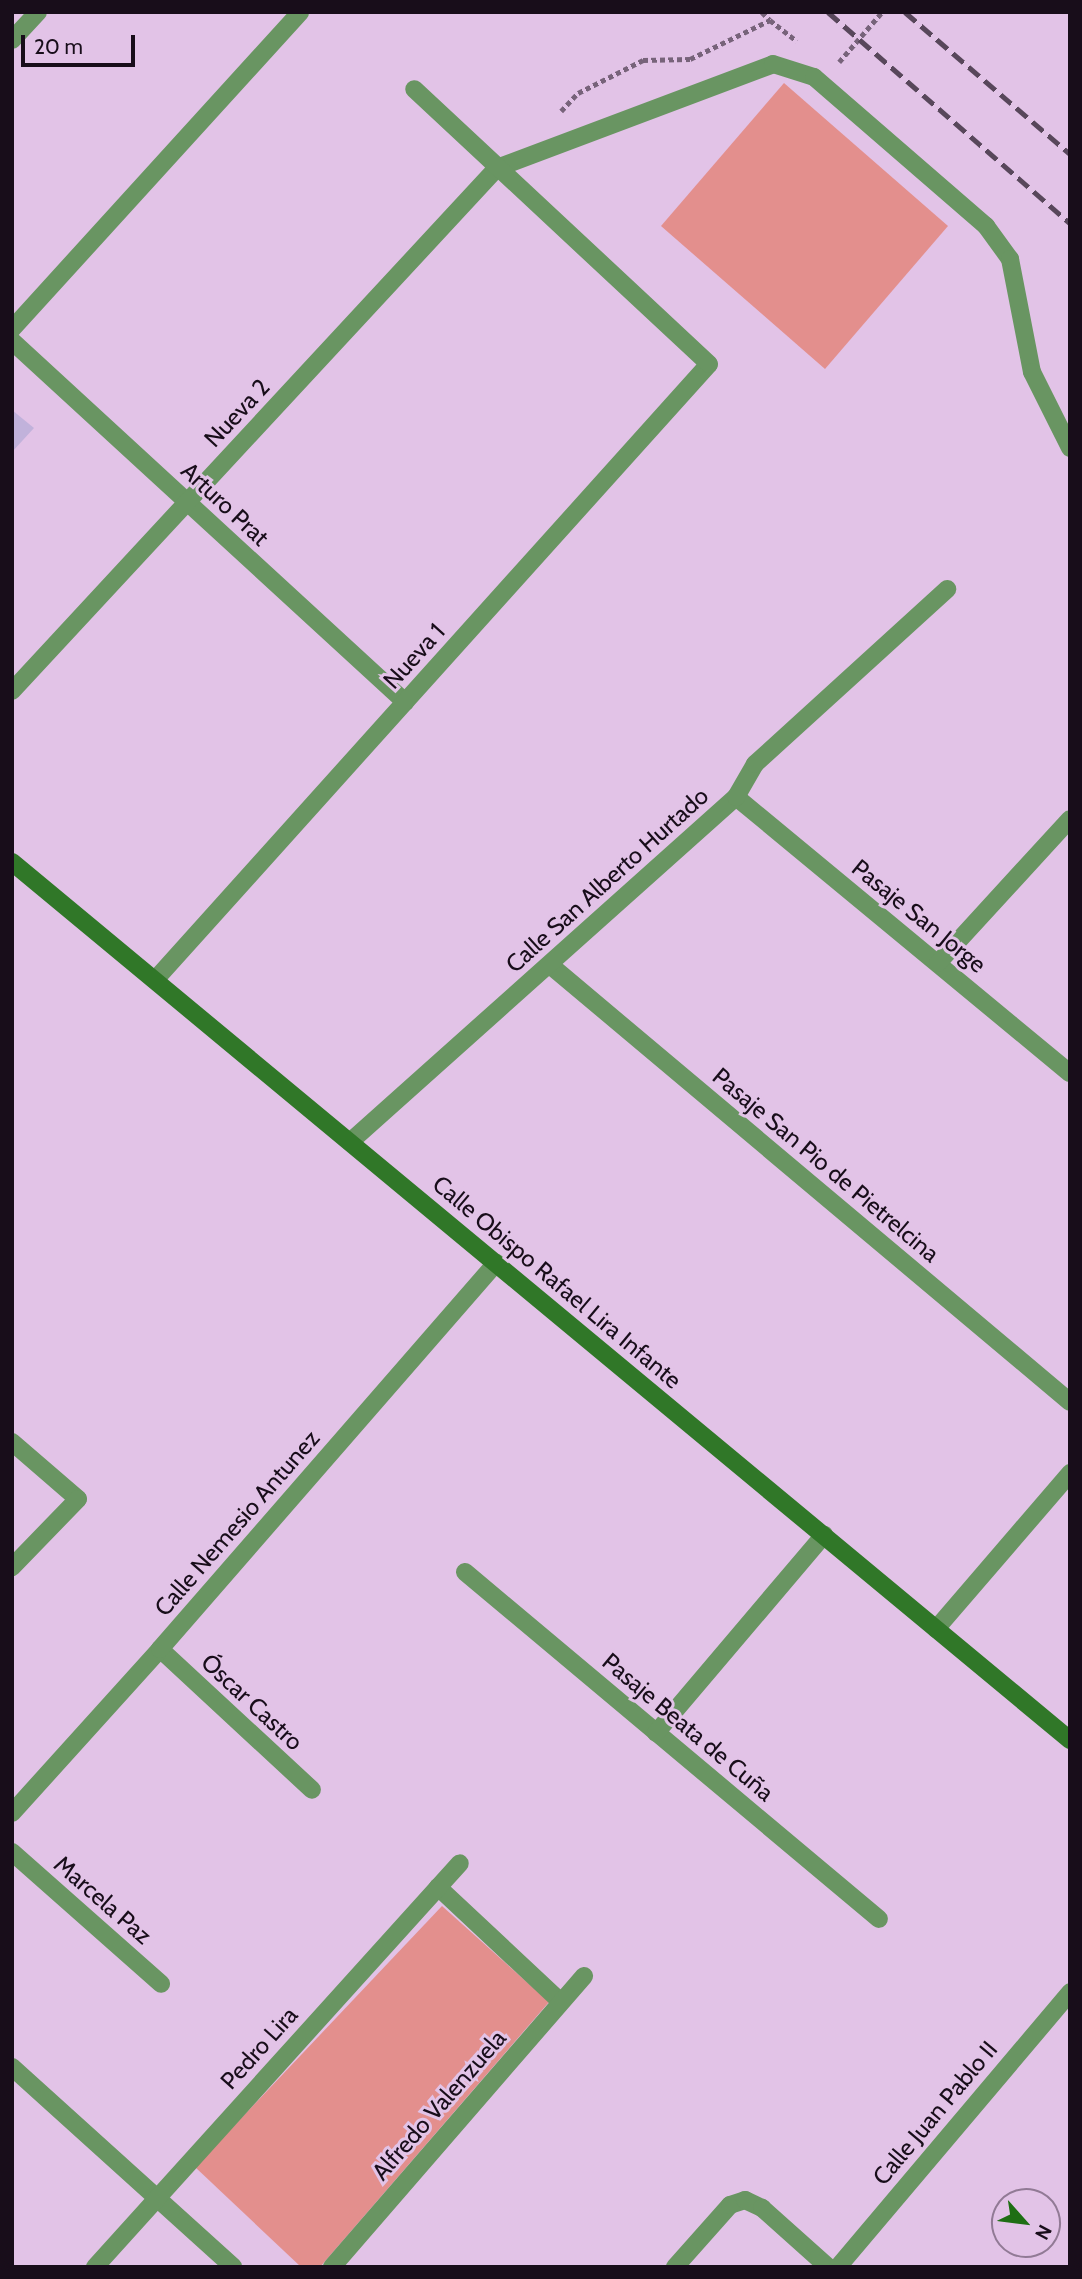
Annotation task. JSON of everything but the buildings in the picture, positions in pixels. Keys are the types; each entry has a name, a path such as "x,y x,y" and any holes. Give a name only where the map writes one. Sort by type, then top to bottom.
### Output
{"street":[{"path":"12,40 38,12"},
{"path":"12,329 300,12"},
{"path":"414,89 497,168 773,64 814,77 986,226 1010,259 1032,372 1070,448"},
{"name":"Nueva 1","path":"155,980 709,364 497,168"},
{"name":"Nueva 2","path":"12,691 497,168"},
{"name":"Arturo Prat","path":"12,341 405,702"},
{"name":"Calle San Alberto Hurtado","path":"350,1142 736,797 760,759 947,589"},
{"name":"Pasaje San Jorge","path":"736,797 1070,1073"},
{"path":"938,963 1070,819"},
{"name":"Calle Obispo Rafael Lira Infante","path":"12,862 1070,1740"},
{"name":"Pasaje San Pio de Pietrelcina","path":"550,965 1070,1402"},
{"name":"Calle Nemesio Antunez","path":"12,1812 159,1649 496,1263"},
{"path":"12,1442 78,1499 12,1567"},
{"path":"936,1629 1070,1473"},
{"path":"656,1732 824,1535"},
{"name":"Pasaje Beata de Cuña","path":"465,1572 879,1919"},
{"name":"Óscar Castro","path":"159,1649 312,1790"},
{"name":"Marcela Paz","path":"12,1852 161,1984"},
{"name":"Pedro Lira","path":"95,2267 460,1863"},
{"path":"438,1888 561,2002"},
{"name":"Alfredo Valenzuela","path":"332,2267 584,1976"},
{"name":"Calle Juan Pablo II","path":"838,2267 1070,1992"},
{"path":"12,2067 233,2267"},
{"path":"676,2267 730,2205 745,2200 762,2207 828,2267"}],"path":[{"path":"762,12 770,20"}],"shaded area":[{"path":"784,83 948,226 825,369 661,226"},
{"path":"442,1906 549,2002 320,2267 301,2267 195,2167"}],"railway":[{"path":"828,12 1070,223"},
{"path":"905,12 1070,154"}]}
